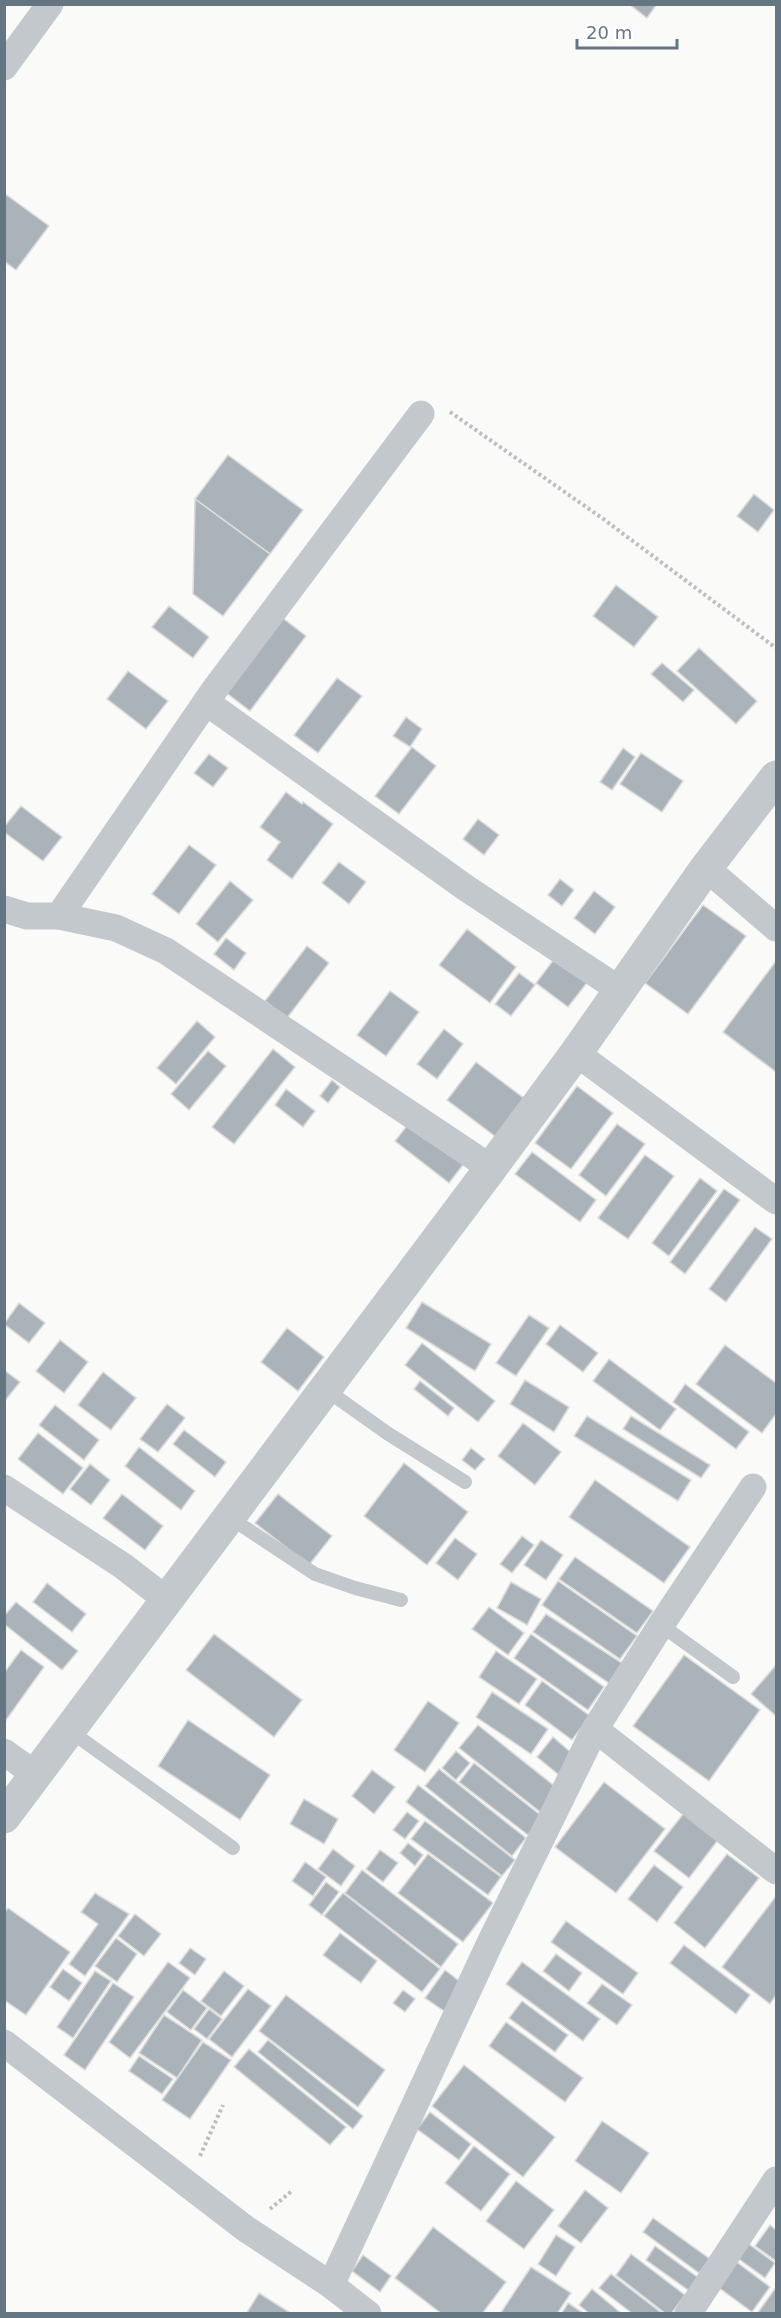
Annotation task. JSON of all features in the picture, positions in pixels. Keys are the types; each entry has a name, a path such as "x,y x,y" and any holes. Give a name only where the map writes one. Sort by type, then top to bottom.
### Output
{"street":[{"path":"4,67 50,4"},
{"path":"59,916 206,702 421,414"},
{"path":"206,702 466,888 620,990"},
{"path":"4,1817 491,1168 576,1053 706,868 777,777"},
{"path":"706,868 777,928"},
{"path":"4,909 27,916 59,916 116,928 166,951 491,1168"},
{"path":"576,1053 777,1202"},
{"path":"332,2285 489,1945 596,1729 661,1625 753,1487"},
{"path":"4,1488 123,1566 167,1600"},
{"path":"596,1729 777,1871"},
{"path":"4,1752 36,1775"},
{"path":"4,2043 246,2229 332,2285 369,2313"},
{"path":"688,2313 777,2180"}],"lane":[{"path":"325,1389 387,1433 465,1482"},
{"path":"229,1517 315,1574 355,1588 401,1600"},
{"path":"661,1625 733,1677"},
{"path":"70,1731 233,1848"}],"path":[{"path":"421,414 429,406 438,405 445,408 602,518 777,648"},
{"path":"187,2184 223,2105"}],"building":[{"path":"629,4 657,4 647,18"},
{"path":"4,193 49,226 16,270 4,261"},
{"path":"228,455 303,510 270,554 195,499"},
{"path":"754,494 774,510 758,532 737,516"},
{"path":"195,499 270,554 223,616 193,594"},
{"path":"616,585 658,617 634,647 593,616"},
{"path":"169,606 209,637 193,658 152,627"},
{"path":"280,616 306,636 250,711 224,691"},
{"path":"699,648 757,701 736,724 677,671"},
{"path":"662,663 694,690 683,702 651,674"},
{"path":"128,671 168,701 146,729 107,699"},
{"path":"337,678 362,696 318,753 294,735"},
{"path":"406,717 422,729 410,747 393,736"},
{"path":"412,747 436,766 399,814 375,796"},
{"path":"623,748 635,757 612,790 600,782"},
{"path":"641,753 683,781 662,812 620,784"},
{"path":"209,754 228,768 213,787 194,773"},
{"path":"286,792 333,824 292,879 267,860 280,842 260,827"},
{"path":"21,806 62,837 43,861 4,832 4,827"},
{"path":"478,819 499,835 484,855 463,839"},
{"path":"189,845 216,865 179,914 152,894"},
{"path":"339,862 366,882 349,904 322,883"},
{"path":"560,879 574,890 562,906 548,895"},
{"path":"230,881 253,900 218,942 196,924"},
{"path":"594,891 615,907 595,934 574,918"},
{"path":"703,905 746,936 688,1014 645,983"},
{"path":"467,929 516,967 490,1003 439,965"},
{"path":"226,938 246,953 234,970 214,954"},
{"path":"307,946 329,963 287,1018 265,1001"},
{"path":"558,954 590,979 568,1007 536,983"},
{"path":"776,961 776,1072 723,1032"},
{"path":"519,973 535,985 511,1016 495,1004"},
{"path":"390,991 419,1012 386,1056 357,1035"},
{"path":"197,1021 215,1037 176,1084 157,1068"},
{"path":"444,1029 463,1044 437,1079 417,1064"},
{"path":"273,1049 295,1067 234,1144 212,1127"},
{"path":"208,1051 226,1066 189,1110 171,1094"},
{"path":"476,1062 525,1099 496,1137 447,1100"},
{"path":"332,1080 340,1087 328,1103 320,1096"},
{"path":"577,1086 613,1113 571,1169 535,1143"},
{"path":"286,1089 315,1111 303,1127 275,1105"},
{"path":"413,1118 466,1161 449,1183 395,1141"},
{"path":"617,1124 645,1144 606,1196 579,1175"},
{"path":"532,1152 596,1200 580,1222 515,1174"},
{"path":"645,1155 674,1176 628,1239 598,1218"},
{"path":"700,1178 717,1191 669,1256 652,1243"},
{"path":"724,1189 740,1200 685,1274 670,1262"},
{"path":"755,1227 772,1239 726,1302 709,1289"},
{"path":"422,1302 491,1344 475,1371 406,1328"},
{"path":"19,1303 45,1323 29,1343 4,1324"},
{"path":"529,1315 549,1328 516,1376 496,1363"},
{"path":"560,1325 598,1353 583,1372 546,1344"},
{"path":"287,1328 324,1357 298,1391 261,1362"},
{"path":"60,1340 88,1362 64,1393 36,1371"},
{"path":"422,1343 495,1401 478,1422 405,1365"},
{"path":"725,1345 776,1383 776,1414 762,1433 696,1384"},
{"path":"609,1359 676,1409 660,1430 593,1381"},
{"path":"4,1370 20,1382 4,1402"},
{"path":"103,1372 136,1398 111,1430 78,1405"},
{"path":"525,1380 569,1407 554,1432 510,1404"},
{"path":"420,1381 454,1408 448,1416 414,1389"},
{"path":"685,1384 749,1432 736,1449 673,1402"},
{"path":"167,1404 185,1418 158,1452 140,1439"},
{"path":"55,1405 99,1440 84,1460 39,1425"},
{"path":"587,1416 691,1480 678,1501 574,1436"},
{"path":"631,1416 710,1465 701,1478 623,1429"},
{"path":"523,1423 561,1452 535,1485 498,1456"},
{"path":"184,1430 226,1462 215,1477 173,1444"},
{"path":"38,1433 83,1468 63,1494 18,1459"},
{"path":"139,1447 195,1491 181,1510 125,1466"},
{"path":"471,1448 485,1459 475,1470 462,1460"},
{"path":"404,1463 468,1512 427,1565 364,1516"},
{"path":"90,1464 110,1480 91,1505 70,1489"},
{"path":"595,1480 690,1547 664,1583 569,1517"},
{"path":"122,1494 163,1526 145,1550 103,1518"},
{"path":"278,1494 332,1536 309,1565 255,1523"},
{"path":"522,1536 534,1545 512,1573 500,1564"},
{"path":"455,1538 477,1554 458,1580 436,1563"},
{"path":"541,1540 563,1555 546,1580 524,1565"},
{"path":"575,1557 653,1611 637,1633 559,1579"},
{"path":"558,1581 637,1636 620,1659 542,1605"},
{"path":"511,1582 541,1599 527,1625 497,1608"},
{"path":"47,1583 86,1614 72,1632 33,1602"},
{"path":"16,1602 78,1651 62,1670 4,1624 4,1616"},
{"path":"489,1607 524,1633 508,1655 472,1629"},
{"path":"546,1614 622,1663 609,1683 533,1632"},
{"path":"214,1634 302,1700 274,1737 186,1670"},
{"path":"531,1634 604,1687 588,1710 514,1658"},
{"path":"21,1650 44,1667 4,1723 4,1673"},
{"path":"496,1651 537,1679 519,1704 479,1677"},
{"path":"684,1655 760,1710 709,1781 633,1726"},
{"path":"776,1665 776,1716 751,1694"},
{"path":"542,1681 590,1716 572,1740 525,1705"},
{"path":"492,1692 548,1729 531,1754 476,1717"},
{"path":"428,1701 459,1723 425,1772 394,1750"},
{"path":"188,1720 270,1775 240,1820 158,1766"},
{"path":"478,1725 562,1792 544,1815 459,1748"},
{"path":"553,1737 575,1756 559,1775 537,1757"},
{"path":"456,1751 470,1763 456,1780 442,1768"},
{"path":"474,1763 543,1817 528,1835 459,1782"},
{"path":"439,1769 526,1838 512,1856 425,1786"},
{"path":"372,1770 395,1787 374,1814 352,1796"},
{"path":"604,1782 665,1829 616,1893 555,1847"},
{"path":"418,1785 515,1860 502,1876 406,1802"},
{"path":"304,1799 338,1819 324,1844 290,1824"},
{"path":"407,1812 419,1821 405,1839 393,1830"},
{"path":"684,1813 718,1840 689,1878 654,1851"},
{"path":"425,1821 501,1877 488,1895 411,1839"},
{"path":"408,1843 423,1855 415,1866 400,1853"},
{"path":"333,1849 355,1866 341,1886 318,1869"},
{"path":"380,1850 398,1863 383,1882 366,1869"},
{"path":"428,1854 493,1903 463,1942 398,1893"},
{"path":"727,1854 759,1878 705,1948 674,1923"},
{"path":"305,1862 326,1877 313,1896 292,1881"},
{"path":"654,1865 683,1887 657,1922 628,1899"},
{"path":"362,1870 458,1944 441,1967 345,1893"},
{"path":"326,1882 339,1892 322,1915 309,1905"},
{"path":"95,1893 129,1914 85,1976 69,1964 98,1924 81,1912"},
{"path":"343,1893 440,1969 422,1992 324,1916"},
{"path":"776,1896 776,1995 770,2004 722,1967"},
{"path":"8,1908 70,1952 26,2015 4,2000 4,1913"},
{"path":"135,1914 161,1934 144,1956 118,1936"},
{"path":"566,1921 638,1973 623,1994 551,1942"},
{"path":"340,1933 377,1961 361,1983 323,1955"},
{"path":"116,1938 137,1954 117,1982 95,1966"},
{"path":"684,1945 750,1995 736,2014 670,1963"},
{"path":"190,1948 206,1959 195,1975 179,1963"},
{"path":"556,1954 582,1973 569,1991 543,1971"},
{"path":"168,1962 190,1978 130,2058 109,2042"},
{"path":"522,1962 600,2019 583,2041 506,1984"},
{"path":"63,1969 82,1983 69,2001 50,1987"},
{"path":"445,1970 463,1984 444,2011 425,1998"},
{"path":"95,1971 111,1981 73,2038 57,2027"},
{"path":"224,1971 244,1986 221,2016 201,2001"},
{"path":"113,1983 134,1997 85,2070 64,2055"},
{"path":"602,1984 632,2005 617,2025 587,2003"},
{"path":"248,1989 271,2006 232,2057 209,2039"},
{"path":"183,1990 207,2008 191,2030 167,2012"},
{"path":"403,1990 415,1999 405,2012 393,2003"},
{"path":"286,1995 385,2070 358,2107 259,2031"},
{"path":"522,2001 568,2035 555,2052 509,2018"},
{"path":"209,2009 222,2019 207,2039 194,2029"},
{"path":"164,2015 202,2040 177,2078 139,2053"},
{"path":"506,2022 583,2078 565,2102 489,2046"},
{"path":"268,2040 363,2116 353,2129 258,2052"},
{"path":"203,2042 231,2060 190,2119 162,2100"},
{"path":"249,2049 346,2127 330,2145 234,2067"},
{"path":"139,2056 173,2079 162,2094 129,2071"},
{"path":"464,2065 555,2137 523,2177 432,2106"},
{"path":"430,2112 471,2144 459,2160 417,2129"},
{"path":"602,2121 649,2153 621,2193 575,2161"},
{"path":"474,2146 510,2174 481,2211 445,2183"},
{"path":"516,2181 554,2210 524,2249 486,2221"},
{"path":"585,2190 608,2208 581,2243 558,2226"},
{"path":"653,2218 710,2259 699,2273 643,2232"},
{"path":"770,2225 776,2230 776,2261 755,2246"},
{"path":"433,2227 506,2282 482,2314 442,2314 395,2278"},
{"path":"556,2235 575,2247 556,2276 538,2264"},
{"path":"746,2242 775,2263 765,2278 736,2257"},
{"path":"655,2246 704,2282 695,2295 646,2260"},
{"path":"631,2254 685,2295 671,2314 666,2314 616,2275"},
{"path":"363,2255 391,2276 380,2292 352,2271"},
{"path":"734,2260 770,2287 752,2312 715,2285"},
{"path":"531,2267 571,2293 557,2314 500,2314"},
{"path":"611,2274 663,2314 633,2314 599,2288"},
{"path":"776,2287 776,2314 757,2314"},
{"path":"592,2289 622,2314 590,2314 579,2305"},
{"path":"259,2293 292,2314 246,2314"},
{"path":"568,2303 585,2314 561,2314"}]}
